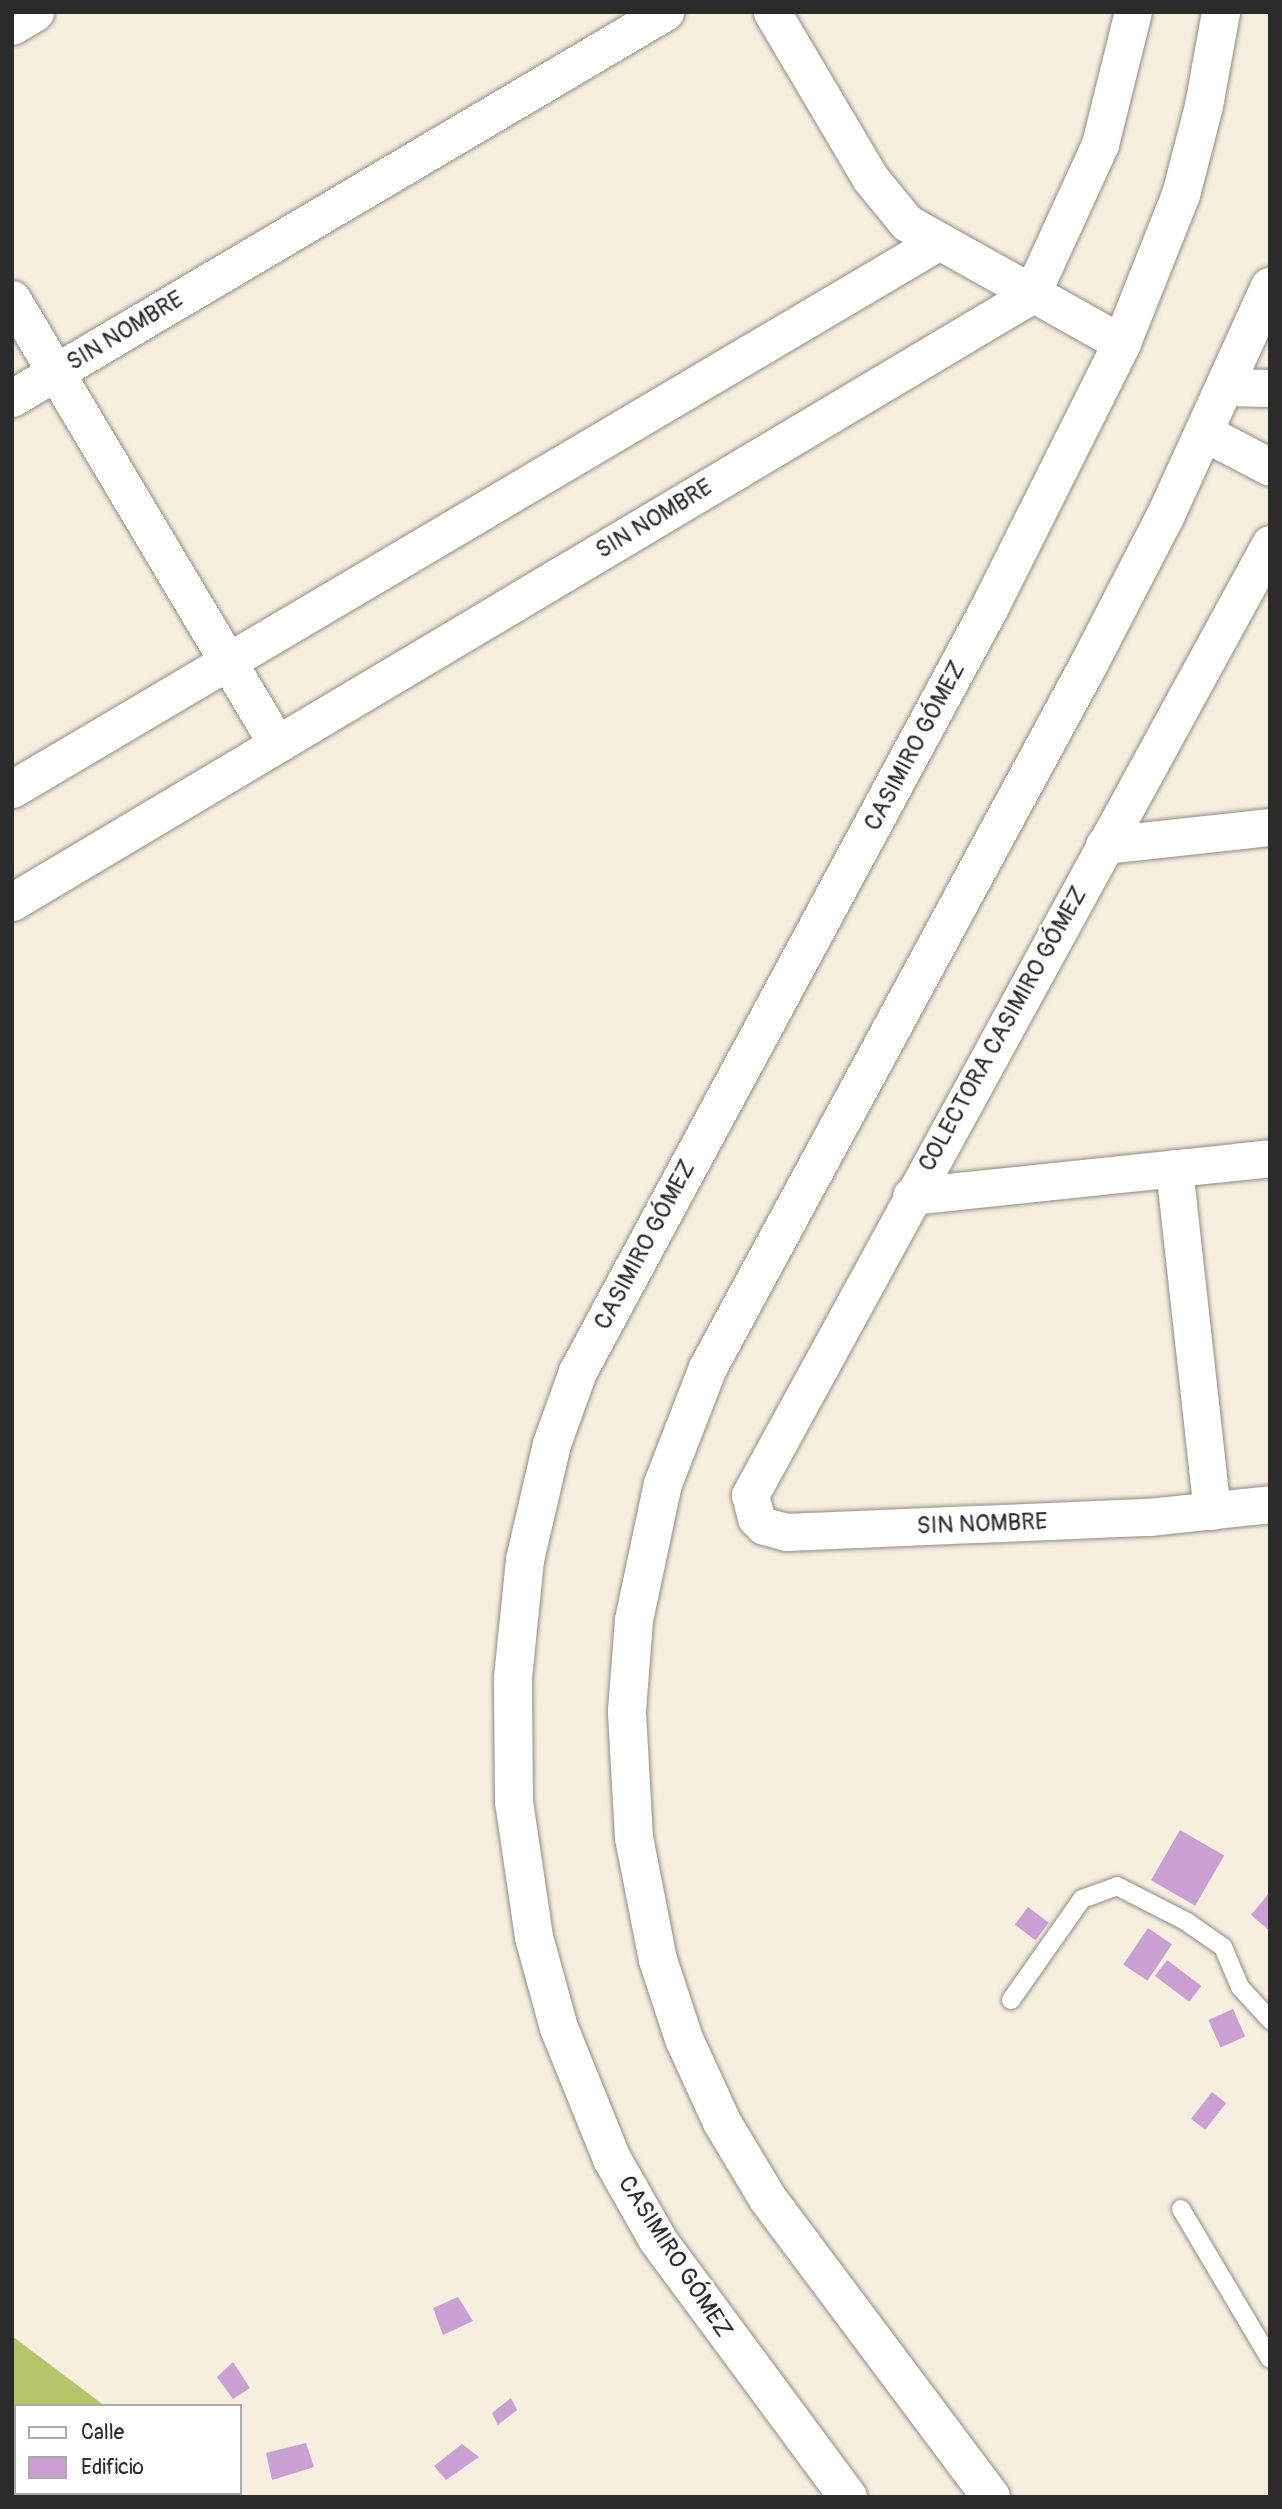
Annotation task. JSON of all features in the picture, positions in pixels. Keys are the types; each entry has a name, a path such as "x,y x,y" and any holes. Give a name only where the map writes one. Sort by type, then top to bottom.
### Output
{"main road":[{"name":"CASIMIRO GÓMEZ","path":"848,2497 658,2239 612,2159 574,2072 534,1937 519,1847 512,1716 519,1599 541,1483 578,1372 995,598 1122,343 1181,195 1204,106 1221,12"},
{"path":"990,2497 768,2199 722,2122 684,2039 658,1960 634,1838 627,1711 634,1620 663,1484 708,1368 1089,664 1205,433 1270,287"}],"street":[{"path":"12,26 35,12"},
{"name":"SIN NOMBRE","path":"12,398 665,12"},
{"path":"772,12 881,194 907,223 936,243 1122,343"},
{"path":"1031,295 1095,157 1133,12"},
{"path":"12,789 936,243"},
{"name":"SIN NOMBRE","path":"12,902 1031,295"},
{"name":"SIN NOMBRE","path":"12,299 277,744"},
{"path":"1226,387 1270,388"},
{"path":"1205,433 1270,467"},
{"name":"COLECTORA CASIMIRO GÓMEZ","path":"756,1518 751,1506 753,1485 1270,544"},
{"path":"1104,845 1270,827"},
{"path":"911,1196 1270,1158"},
{"path":"1174,1168 1212,1510"},
{"name":"SIN NOMBRE","path":"756,1518 764,1526 786,1532 1149,1517 1270,1504"}],"lane":[{"path":"1012,2000 1082,1899 1117,1886 1187,1922 1223,1947 1240,1987 1270,2020"},
{"path":"1181,2208 1270,2359"}],"green space":[{"path":"12,2336 102,2404 14,2404 14,2495 205,2497 12,2497"}],"building":[{"path":"1180,1830 1224,1856 1195,1906 1151,1880"},
{"path":"1270,1892 1270,1931 1251,1915"},
{"path":"1028,1907 1049,1923 1036,1940 1015,1925"},
{"path":"1148,1928 1172,1944 1147,1981 1123,1964"},
{"path":"1167,1960 1201,1986 1189,2002 1155,1976"},
{"path":"1233,2009 1245,2036 1221,2047 1208,2020"},
{"path":"1212,2092 1226,2103 1205,2130 1191,2119"},
{"path":"458,2297 473,2321 443,2335 433,2308"},
{"path":"233,2362 250,2388 233,2399 217,2377"},
{"path":"511,2398 517,2410 498,2425 492,2413"},
{"path":"306,2443 314,2467 272,2480 266,2453"},
{"path":"462,2444 479,2457 446,2480 434,2466"}]}
